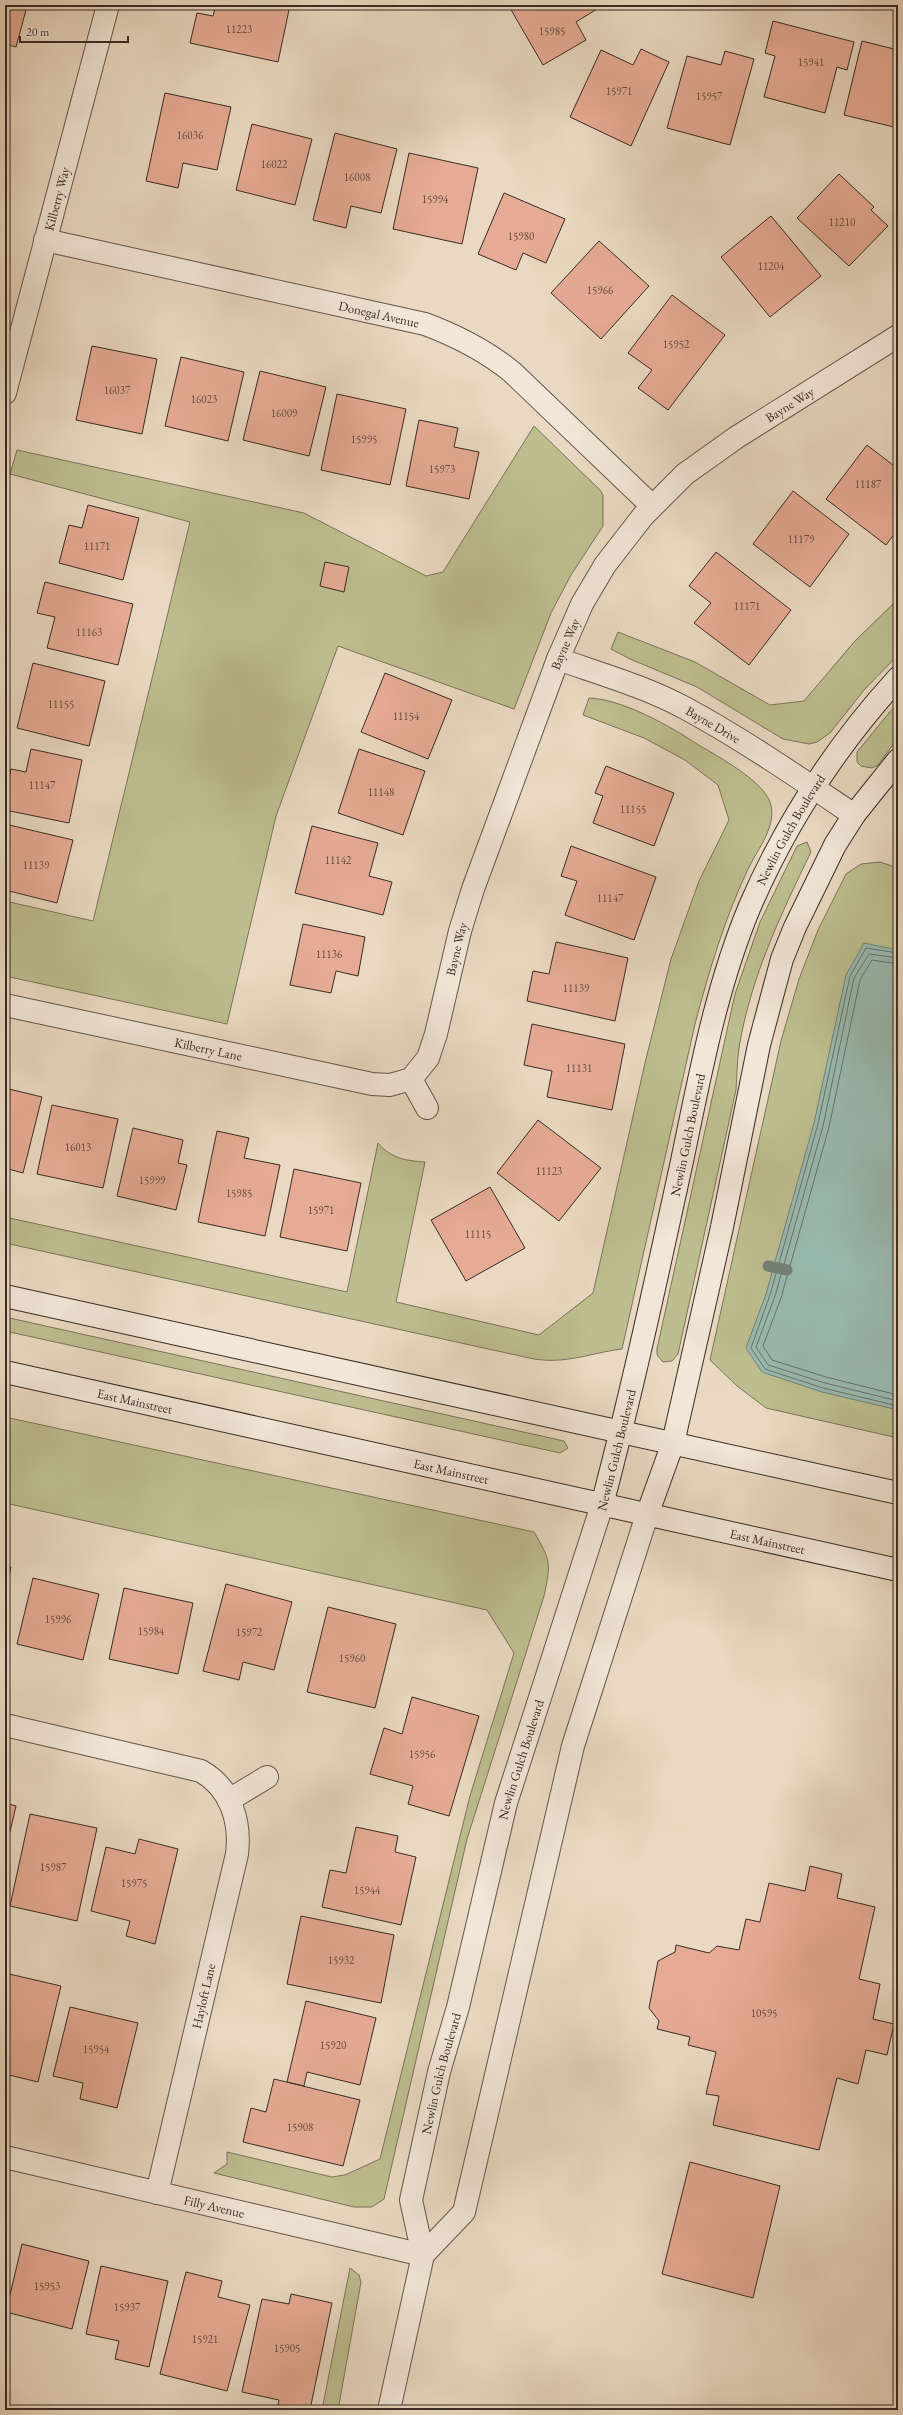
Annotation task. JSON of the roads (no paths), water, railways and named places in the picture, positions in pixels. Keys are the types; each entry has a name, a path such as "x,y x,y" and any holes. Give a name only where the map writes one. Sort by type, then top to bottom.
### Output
{"street":[{"name":"Kilberry Way","path":"5,393 108,5"},
{"name":"Donegal Avenue","path":"45,240 425,324 453,335 492,356 512,372 652,506"},
{"name":"Bayne Way","path":"411,1079 422,1067 433,1046 460,932 473,889 558,659 582,604 598,575 625,537 652,506 685,474 722,447 898,336"},
{"name":"Bayne Drive","path":"558,659 652,693 684,708 814,788 854,815"},
{"name":"Newlin Gulch Boulevard","path":"389,2410 423,2255 411,2200 440,2072 458,2007 506,1803 602,1505 622,1432 722,986 740,934 766,872 794,818 853,732 898,678"},
{"path":"423,2255 464,2212 573,1746 647,1515 673,1443 722,1227 754,1065 772,995 795,927 827,858 854,815 898,760"},
{"name":"Kilberry Lane","path":"5,1005 372,1084 390,1085 411,1079"},
{"path":"411,1079 427,1108"},
{"path":"5,1296 898,1493"},
{"name":"East Mainstreet","path":"5,1372 898,1570"},
{"name":"Hayloft Lane","path":"5,1725 201,1771 218,1784 229,1800 237,1822 237,1854 156,2193"},
{"path":"229,1800 267,1777"},
{"name":"Filly Avenue","path":"5,2157 423,2255"}],"water":[{"path":"864,943 898,950 898,1410 822,1392 762,1372 746,1348 766,1294 814,1123 846,975"}],"waterway":[{"path":"768,1266 787,1270"}]}
